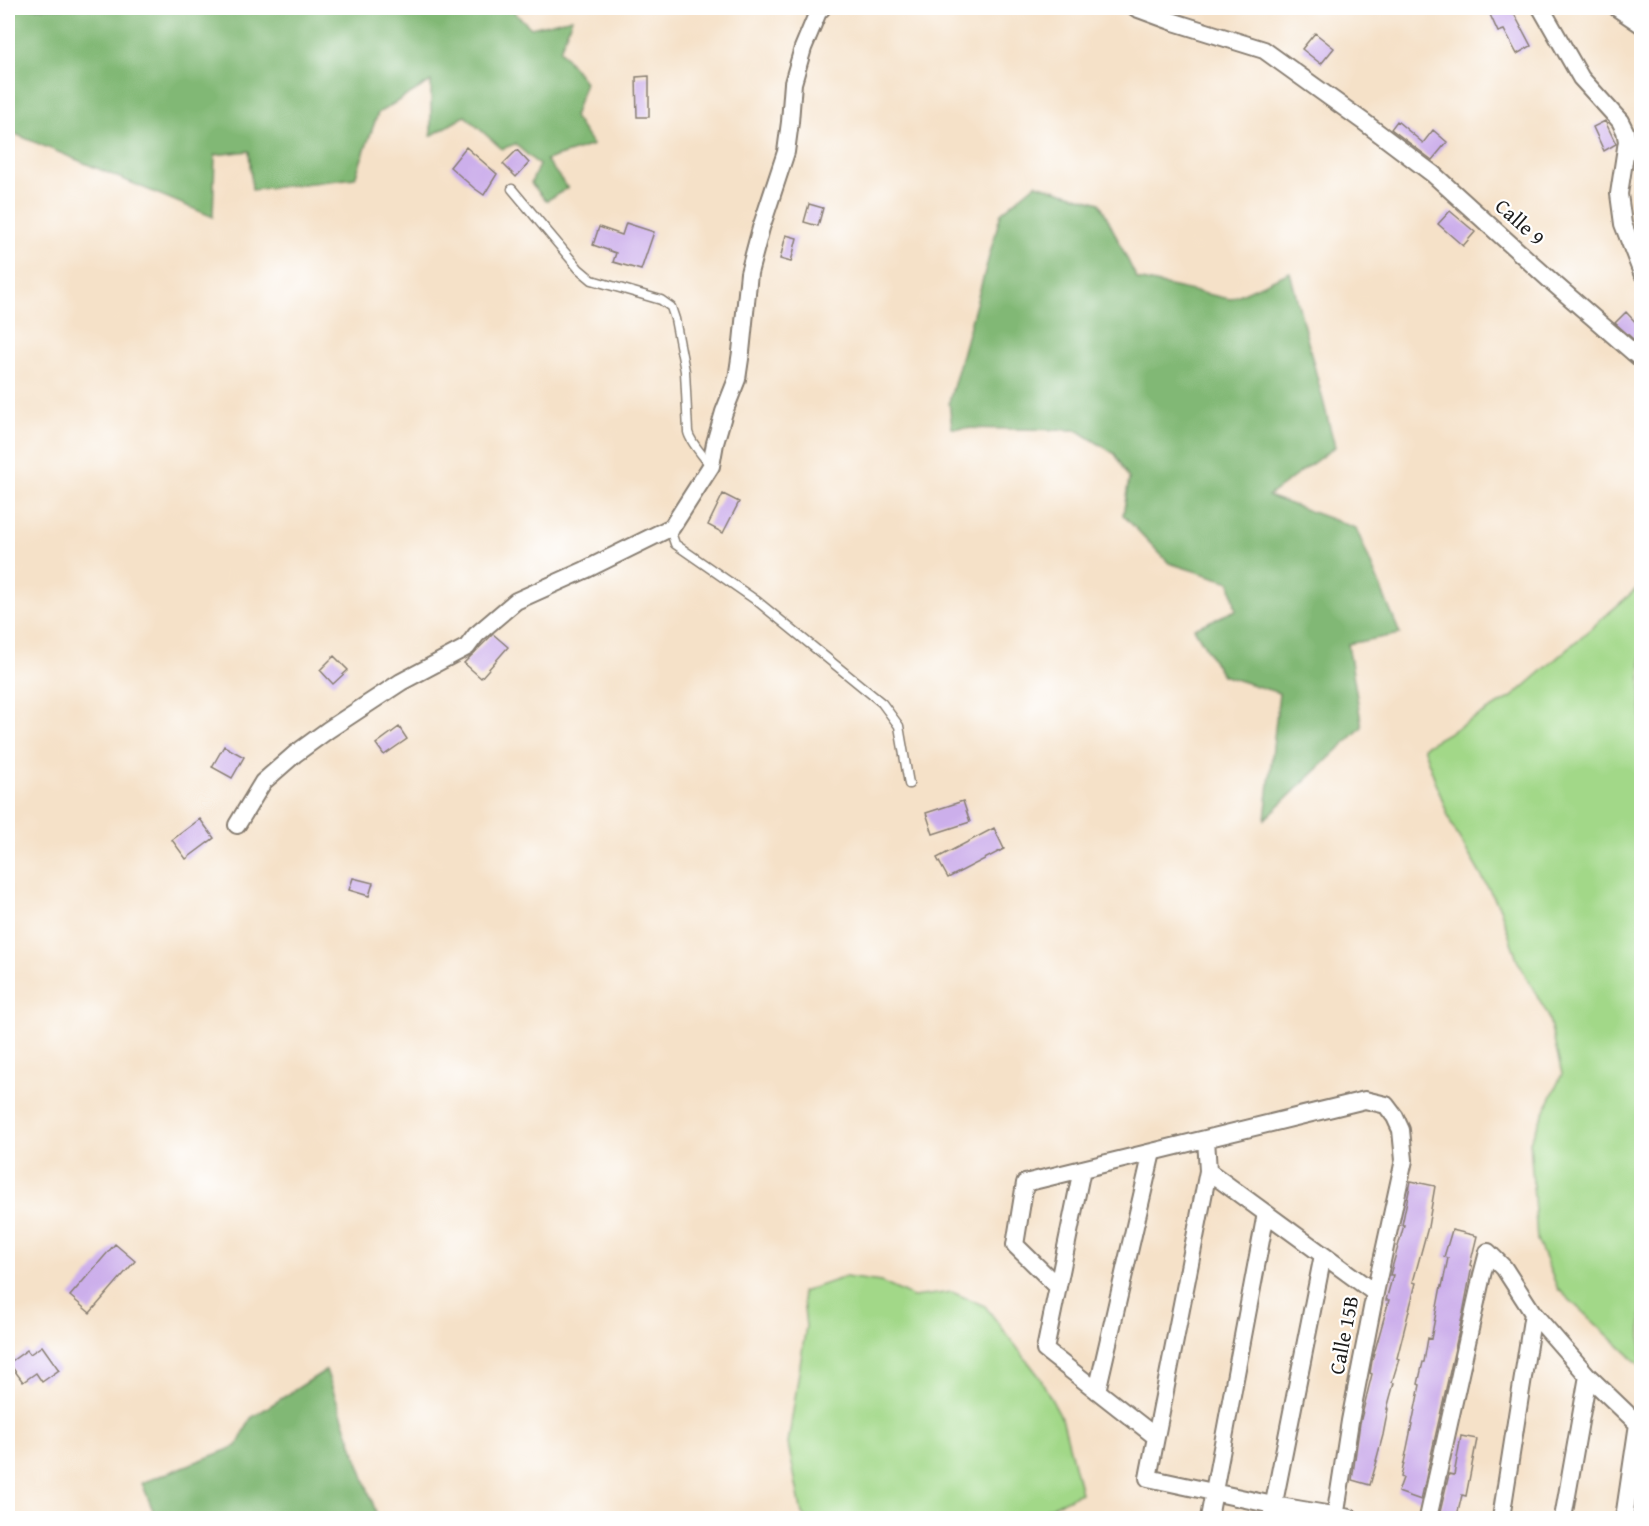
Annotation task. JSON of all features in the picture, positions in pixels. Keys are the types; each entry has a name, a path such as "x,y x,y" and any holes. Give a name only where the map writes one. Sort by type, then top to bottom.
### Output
{"street":[{"path":"237,825 263,782 295,754 401,682 467,647 476,635 516,601 672,527 711,466 724,412 737,379 749,273 786,152 793,83 803,48 818,12 822,8"},
{"name":"Calle 9","path":"1136,8 1264,50 1433,174 1641,360"},
{"path":"1540,8 1581,78 1620,121 1625,131 1626,141 1619,194 1623,224 1641,273"},
{"path":"1617,8 1641,25"},
{"name":"Calle 15B","path":"1058,1287 1015,1245 1025,1183 1365,1100 1386,1106 1395,1117 1401,1130 1404,1160 1350,1420 1340,1517"},
{"path":"1206,1139 1208,1171 1148,1478 1213,1493 1272,1512 1340,1517"},
{"path":"1097,1391 1152,1152"},
{"path":"1082,1169 1045,1350 1156,1437"},
{"path":"1208,1171 1375,1293"},
{"path":"1209,1518 1266,1213"},
{"path":"1428,1518 1488,1252 1504,1268 1533,1314 1588,1376 1640,1425 1624,1518"},
{"path":"1272,1512 1323,1255"},
{"path":"1501,1518 1533,1314"},
{"path":"1563,1518 1588,1376"}],"lane":[{"path":"512,189 579,269 592,280 661,300 671,307 685,371 690,440 711,466"},
{"path":"672,527 675,544 757,601 882,702 899,726 909,784"}],"green space":[{"path":"8,8 510,8 531,28 572,18 560,50 585,82 574,117 593,145 546,160 568,188 546,201 531,183 539,165 515,144 502,149 465,116 431,136 431,81 378,113 355,178 252,190 249,151 215,155 213,217 8,131"},
{"path":"1036,184 1100,203 1137,279 1230,299 1290,272 1335,447 1268,496 1356,528 1400,634 1348,644 1362,727 1265,819 1279,693 1222,675 1194,628 1236,610 1230,582 1169,563 1123,515 1129,479 1115,454 1077,430 952,428 949,402 1001,213"},
{"path":"1641,585 1641,1366 1558,1289 1537,1240 1530,1142 1562,1074 1548,1015 1517,960 1500,908 1451,824 1423,747 1512,697"},
{"path":"845,1277 881,1282 913,1297 952,1292 985,1306 1039,1376 1063,1421 1081,1493 1046,1509 1041,1518 807,1518 802,1514 788,1444 806,1326 802,1292"},
{"path":"326,1370 378,1518 156,1518 142,1483 237,1446 251,1418"}],"building":[{"path":"1487,8 1511,8 1531,46 1517,54 1504,30 1498,32"},
{"path":"1315,33 1334,48 1321,64 1302,49"},
{"path":"649,76 649,117 637,117 636,77"},
{"path":"1397,121 1423,143 1433,130 1447,142 1432,160 1391,129"},
{"path":"1605,121 1616,144 1604,151 1593,127"},
{"path":"466,147 497,174 484,195 450,167"},
{"path":"517,150 529,163 516,177 503,164"},
{"path":"809,204 823,208 818,226 804,222"},
{"path":"1450,211 1475,232 1463,246 1438,224"},
{"path":"626,223 654,232 641,270 613,262 616,253 593,245 599,227 622,235"},
{"path":"786,235 797,238 791,262 780,259"},
{"path":"1626,312 1641,328 1641,346 1615,323"},
{"path":"723,494 739,502 723,533 708,525"},
{"path":"493,634 508,647 481,678 464,663"},
{"path":"334,656 348,670 333,684 320,670"},
{"path":"399,727 407,739 384,755 376,744"},
{"path":"224,746 244,757 232,778 212,767"},
{"path":"963,801 970,822 933,834 926,813"},
{"path":"200,819 214,838 186,859 172,840"},
{"path":"994,828 1004,849 948,878 937,858"},
{"path":"353,878 373,883 369,896 349,890"},
{"path":"1411,1181 1435,1186 1428,1227 1413,1282 1416,1283 1397,1358 1399,1359 1392,1382 1394,1383 1383,1435 1370,1485 1352,1480 1360,1423 1372,1374 1370,1373 1372,1361 1389,1300 1386,1300 1393,1275 1390,1275 1404,1225 1402,1225"},
{"path":"1452,1230 1477,1236 1463,1313 1421,1500 1398,1492 1403,1478 1401,1477 1420,1385 1418,1384 1428,1338 1431,1339 1448,1258 1444,1257"},
{"path":"115,1244 135,1261 90,1313 70,1296"},
{"path":"42,1346 59,1370 42,1382 36,1373 23,1382 9,1363 27,1350 30,1354"},
{"path":"1461,1436 1477,1439 1466,1496 1462,1495 1457,1516 1440,1512 1449,1474 1454,1475"},
{"path":"1641,1472 1641,1518 1635,1518"}]}
